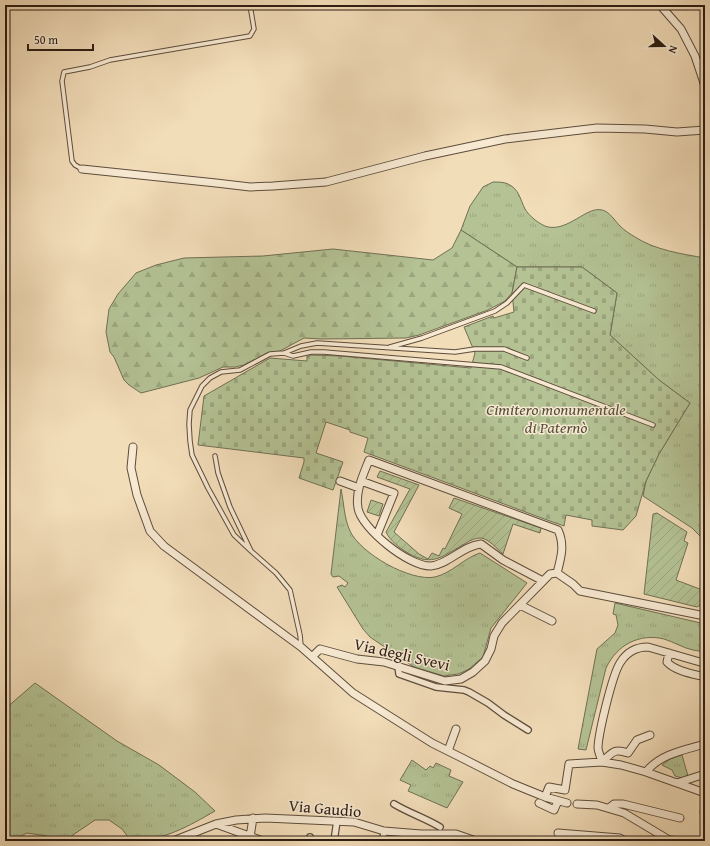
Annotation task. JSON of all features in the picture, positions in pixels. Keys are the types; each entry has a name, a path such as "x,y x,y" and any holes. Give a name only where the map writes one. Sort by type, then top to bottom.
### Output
{"street":[{"path":"660,5 681,29 694,56 705,86"},
{"path":"82,169 250,188 326,182 425,156 513,138 597,128 645,129 677,132 705,130"},
{"path":"133,447 131,468 136,494 150,531 164,546 313,656 353,693 432,743 513,784 545,797 567,803"},
{"path":"543,581 504,560 483,545 470,546 446,561 430,566 420,565 396,552 365,524 358,508 359,488 369,460 555,528 558,530 562,545 562,557 557,573 580,591 705,616"},
{"path":"361,481 394,493 377,535"},
{"path":"340,482 359,488"},
{"name":"Via degli Svevi","path":"313,656 320,649 357,659 384,662 444,681 466,676 480,667 485,661 491,649 494,636 502,623 550,574 557,573"},
{"path":"520,605 552,621"},
{"path":"602,762 598,749 599,739 612,684 619,664 628,654 642,647 648,647 700,662 705,662"},
{"path":"669,653 667,662 670,666 691,674 705,677"},
{"path":"398,666 399,674 436,687 464,690 475,695 528,730"},
{"path":"448,751 456,729"},
{"path":"602,762 614,751 619,750 628,753 637,740 650,734"},
{"path":"646,772 651,765 670,754 705,744"},
{"path":"545,797 549,787 565,790 569,764 602,762 621,765 646,772 705,793"},
{"path":"677,783 705,774"},
{"path":"539,803 554,810 558,801"},
{"path":"394,804 406,811 426,819 441,834"},
{"path":"577,804 597,805 624,813 671,840 682,841"},
{"path":"609,808 614,804 624,804 680,818"},
{"path":"250,836 253,818"},
{"name":"Via Gaudio","path":"174,841 216,824 253,818 354,822 384,831 421,834 456,834 476,841"},
{"path":"334,841 337,821"},
{"path":"216,824 263,841"},
{"path":"383,841 384,831"},
{"path":"558,833 620,838 625,841"}],"lane":[{"path":"82,169 75,165 72,161 62,81 64,72 90,67 110,60 250,36 254,29 250,5"},
{"path":"387,348 422,338 495,311 507,303 524,285 594,311"},
{"path":"301,647 300,635 290,590 276,572 234,535 192,455 189,424 190,410 202,386 210,378 220,372 240,370 270,354 284,353 301,346 317,343 455,352 475,349 504,349 527,358"},
{"path":"284,353 293,356 311,352 324,352 501,367 653,425"},
{"path":"215,456 218,473 230,508 251,551"}],"green space":[{"path":"493,182 505,183 512,186 517,191 527,212 535,220 545,226 556,227 590,212 602,210 609,214 620,226 633,236 651,245 669,251 705,258 705,541 692,528 643,496 646,481 659,454 690,403 659,380 610,335 617,293 582,267 517,267 461,230 470,206 483,187"},
{"path":"461,230 517,267 512,293 505,301 488,310 419,335 406,338 304,338 280,351 267,353 244,365 223,367 199,378 141,393 124,380 114,357 110,352 106,332 109,309 118,294 136,273 156,265 184,258 263,256 333,249 433,260 452,248"},
{"name":"Cimitero monumentale di Paternò","path":"517,267 582,267 617,293 610,335 659,380 690,403 659,454 646,481 636,516 623,530 592,526 592,520 566,515 564,526 547,520 364,452 368,438 326,422 316,453 343,462 333,490 299,478 304,458 198,445 204,396 270,358 307,361 307,356 310,355 340,356 471,368 475,353 464,327 493,316 494,318 514,312 512,293"},
{"path":"380,471 419,485 394,532 419,554 428,559 432,553 439,556 443,548 445,549 462,514 449,508 454,498 541,528 540,533 513,524 503,554 490,542 477,538 445,555 432,560 417,557 402,549 386,532 410,489 377,477"},
{"path":"341,489 345,516 350,531 355,539 364,548 387,564 413,575 435,577 447,572 474,555 480,553 527,583 491,628 483,657 469,669 458,674 444,676 414,667 370,637 363,629 337,587 342,585 345,587 348,583 339,576 333,577 331,574"},
{"path":"371,500 383,504 379,516 367,512"},
{"path":"657,513 687,532 684,541 688,543 676,580 705,591 705,596 697,607 644,594 653,514"},
{"path":"615,603 705,624 705,652 689,649 664,639 655,638 638,639 623,647 616,653 606,668 586,750 578,749 597,649 615,633 618,625 616,615 613,614"},
{"path":"35,683 117,741 159,765 195,792 215,811 175,832 143,840 131,841 122,829 109,820 95,820 64,841 51,841 47,836 27,833 10,841 5,838 5,709"},
{"path":"682,755 688,776 682,778 675,776 672,770 662,765 670,759"},
{"path":"412,760 426,770 430,766 433,768 436,763 451,770 449,776 463,782 447,808 408,791 411,785 400,780"}]}
